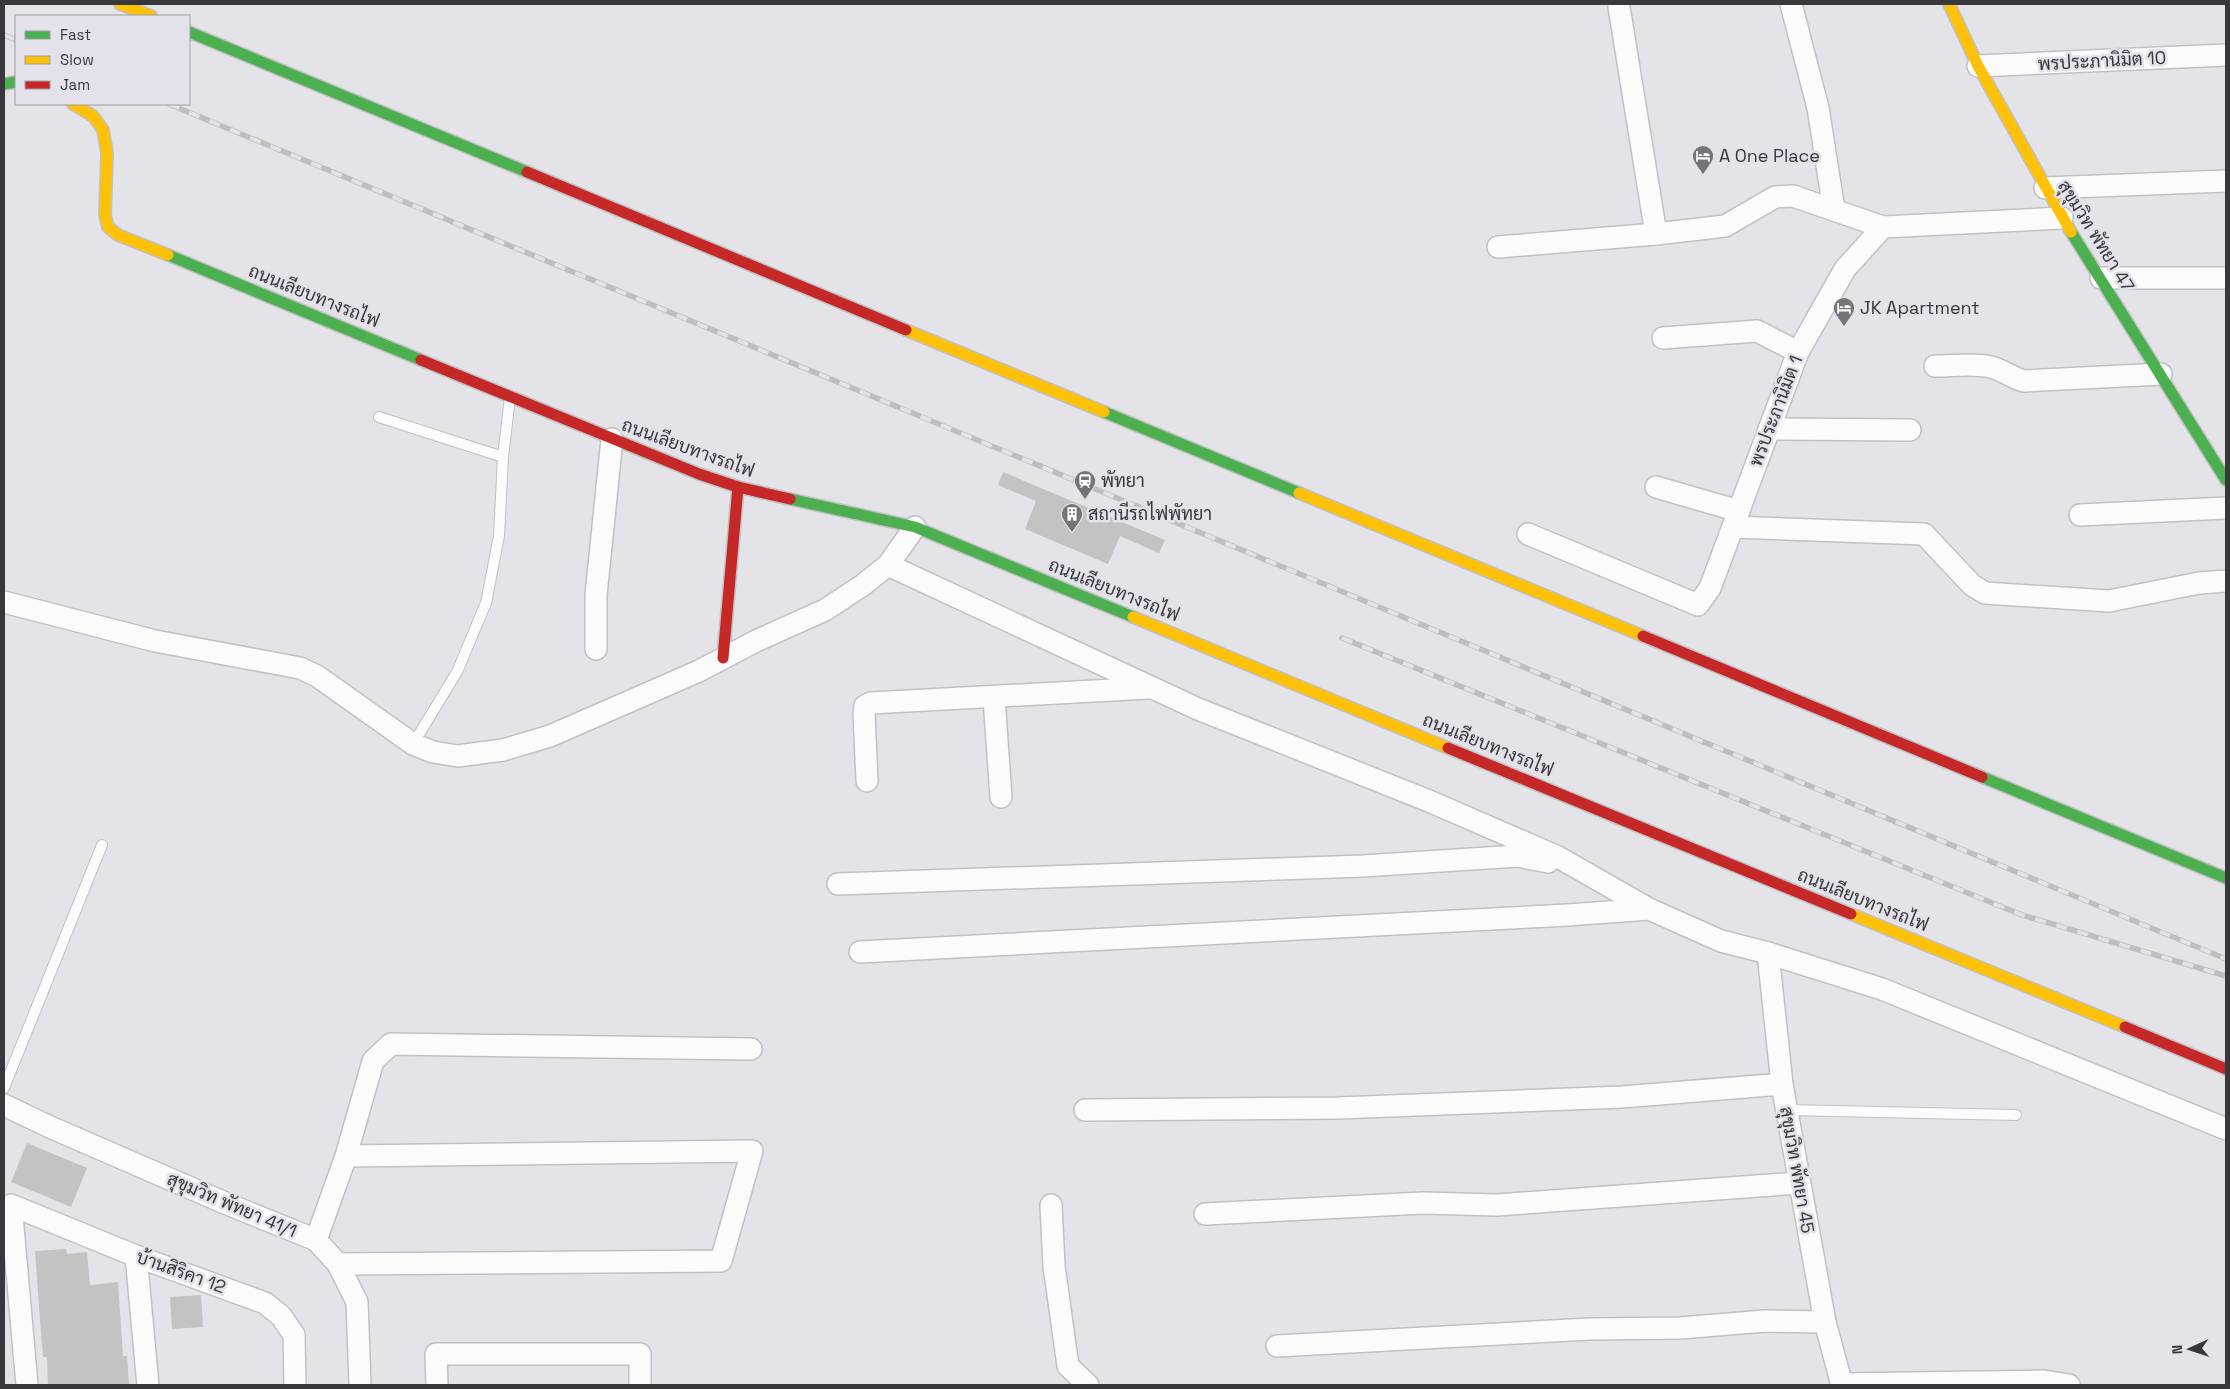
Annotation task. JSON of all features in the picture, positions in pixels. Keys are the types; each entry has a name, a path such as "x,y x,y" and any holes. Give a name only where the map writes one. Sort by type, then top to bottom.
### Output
{"main road":[{"path":"120,4 148,15"},
{"name":"สุขุมวิท พัทยา 47","path":"1949,4 1978,66 2062,218 2226,480"},
{"path":"190,32 2226,878"},
{"path":"4,73 15,79"},
{"name":"ถนนเลียบทางรถไฟ","path":"75,105 91,114 100,123 106,139 105,215 108,226 118,235 300,308 612,440 700,474 738,487 915,527 2226,1069"},
{"path":"723,658 738,487"}],"street":[{"path":"1791,4 1818,108 1834,210"},
{"path":"1619,7 1656,234"},
{"name":"พรประภานิมิต 10","path":"1978,66 2226,55"},
{"path":"2045,188 2226,181"},
{"path":"1498,247 1656,234 1725,226 1775,197 1793,196 1883,227 2062,218"},
{"name":"พรประภานิมิต 1","path":"1528,534 1698,605 1710,588 1798,352 1845,269 1883,227"},
{"path":"2101,278 2226,278"},
{"path":"1663,338 1757,331 1798,352"},
{"path":"1935,366 1982,365 1998,369 2015,379 2024,381 2161,374"},
{"path":"1769,429 1910,430"},
{"path":"596,649 596,595 612,440"},
{"path":"1656,488 1736,519 1924,534 1972,585 1985,593 2109,601 2199,583 2226,581"},
{"path":"2080,515 2226,508"},
{"path":"4,602 155,641 300,668 317,676 413,744 433,752 458,756 503,750 550,736 699,671 825,610 888,565 915,527"},
{"path":"888,565 1198,709 1429,801 1558,857 1649,909 1720,941 1768,953 1882,989 2226,1129"},
{"path":"867,781 864,713 865,706 871,703 994,698 1152,688"},
{"path":"994,698 1001,797"},
{"path":"838,884 1363,866 1518,856 1545,861 1630,898"},
{"path":"860,952 1568,915 1649,909"},
{"name":"สุขุมวิท พัทยา 45","path":"1768,953 1786,1110 1825,1322 1842,1385"},
{"path":"316,1240 346,1156 373,1061 392,1044 751,1049"},
{"path":"1086,1110 1338,1108 1622,1097 1782,1084"},
{"name":"สุขุมวิท พัทยา 41/1","path":"4,1105 50,1127 316,1240 338,1264 357,1302 360,1385"},
{"path":"338,1264 721,1261 752,1151 346,1156"},
{"path":"1205,1214 1423,1203 1497,1205 1800,1183"},
{"name":"บ้านสิริคา 12","path":"27,1385 11,1205 136,1256 265,1303 281,1316 294,1335 295,1385"},
{"path":"1051,1205 1054,1266 1068,1366 1088,1385"},
{"path":"136,1256 148,1385"},
{"path":"1277,1346 1590,1330 1680,1328 1765,1321 1825,1322"},
{"path":"437,1385 436,1354 640,1354 640,1385"},
{"path":"1842,1385 2044,1381 2069,1385"}],"lane":[{"path":"413,744 457,672 486,603 499,536 503,457 510,397"},
{"path":"379,417 503,457"},
{"path":"4,1088 102,845"},
{"path":"1786,1110 2016,1115"}],"building":[{"path":"1003,472 1165,540 1159,553 1120,536 1108,564 1025,529 1036,501 998,485"},
{"path":"27,1143 87,1168 71,1207 11,1182"},
{"path":"66,1249 67,1254 87,1252 90,1285 118,1282 123,1356 127,1356 129,1385 48,1385 47,1357 43,1357 35,1251"},
{"path":"201,1295 203,1327 172,1329 170,1297"}],"railway":[{"path":"4,35 15,40"},
{"path":"171,105 2226,959"},
{"path":"1342,638 2022,915 2226,976"}],"traffic: fast":[{"path":"190,32 527,172"},
{"path":"4,84 15,82"},
{"path":"2071,232 2226,480"},
{"path":"168,255 421,360"},
{"path":"1104,412 1299,493"},
{"path":"790,499 915,527 1133,617"},
{"path":"1982,777 2226,878"}],"traffic: slow":[{"path":"120,4 148,15"},
{"path":"1949,4 1978,66 2071,232"},
{"path":"75,105 93,116 103,130 107,153 105,215 108,227 118,235 168,255"},
{"path":"906,330 1104,412"},
{"path":"1299,493 1643,636"},
{"path":"1133,617 1448,748"},
{"path":"1851,914 2125,1027"}],"traffic: jam":[{"path":"527,172 906,330"},
{"path":"421,360 699,474 738,487 790,499"},
{"path":"723,658 738,487"},
{"path":"1643,636 1982,777"},
{"path":"1448,748 1851,914"},
{"path":"2125,1027 2226,1069"}],"place":[{"name":"A One Place","path":"1703,175"},
{"name":"JK Apartment","path":"1844,327"},
{"name":"พัทยา","path":"1085,500"},
{"name":"สถานีรถไฟพัทยา","path":"1072,533"}]}
